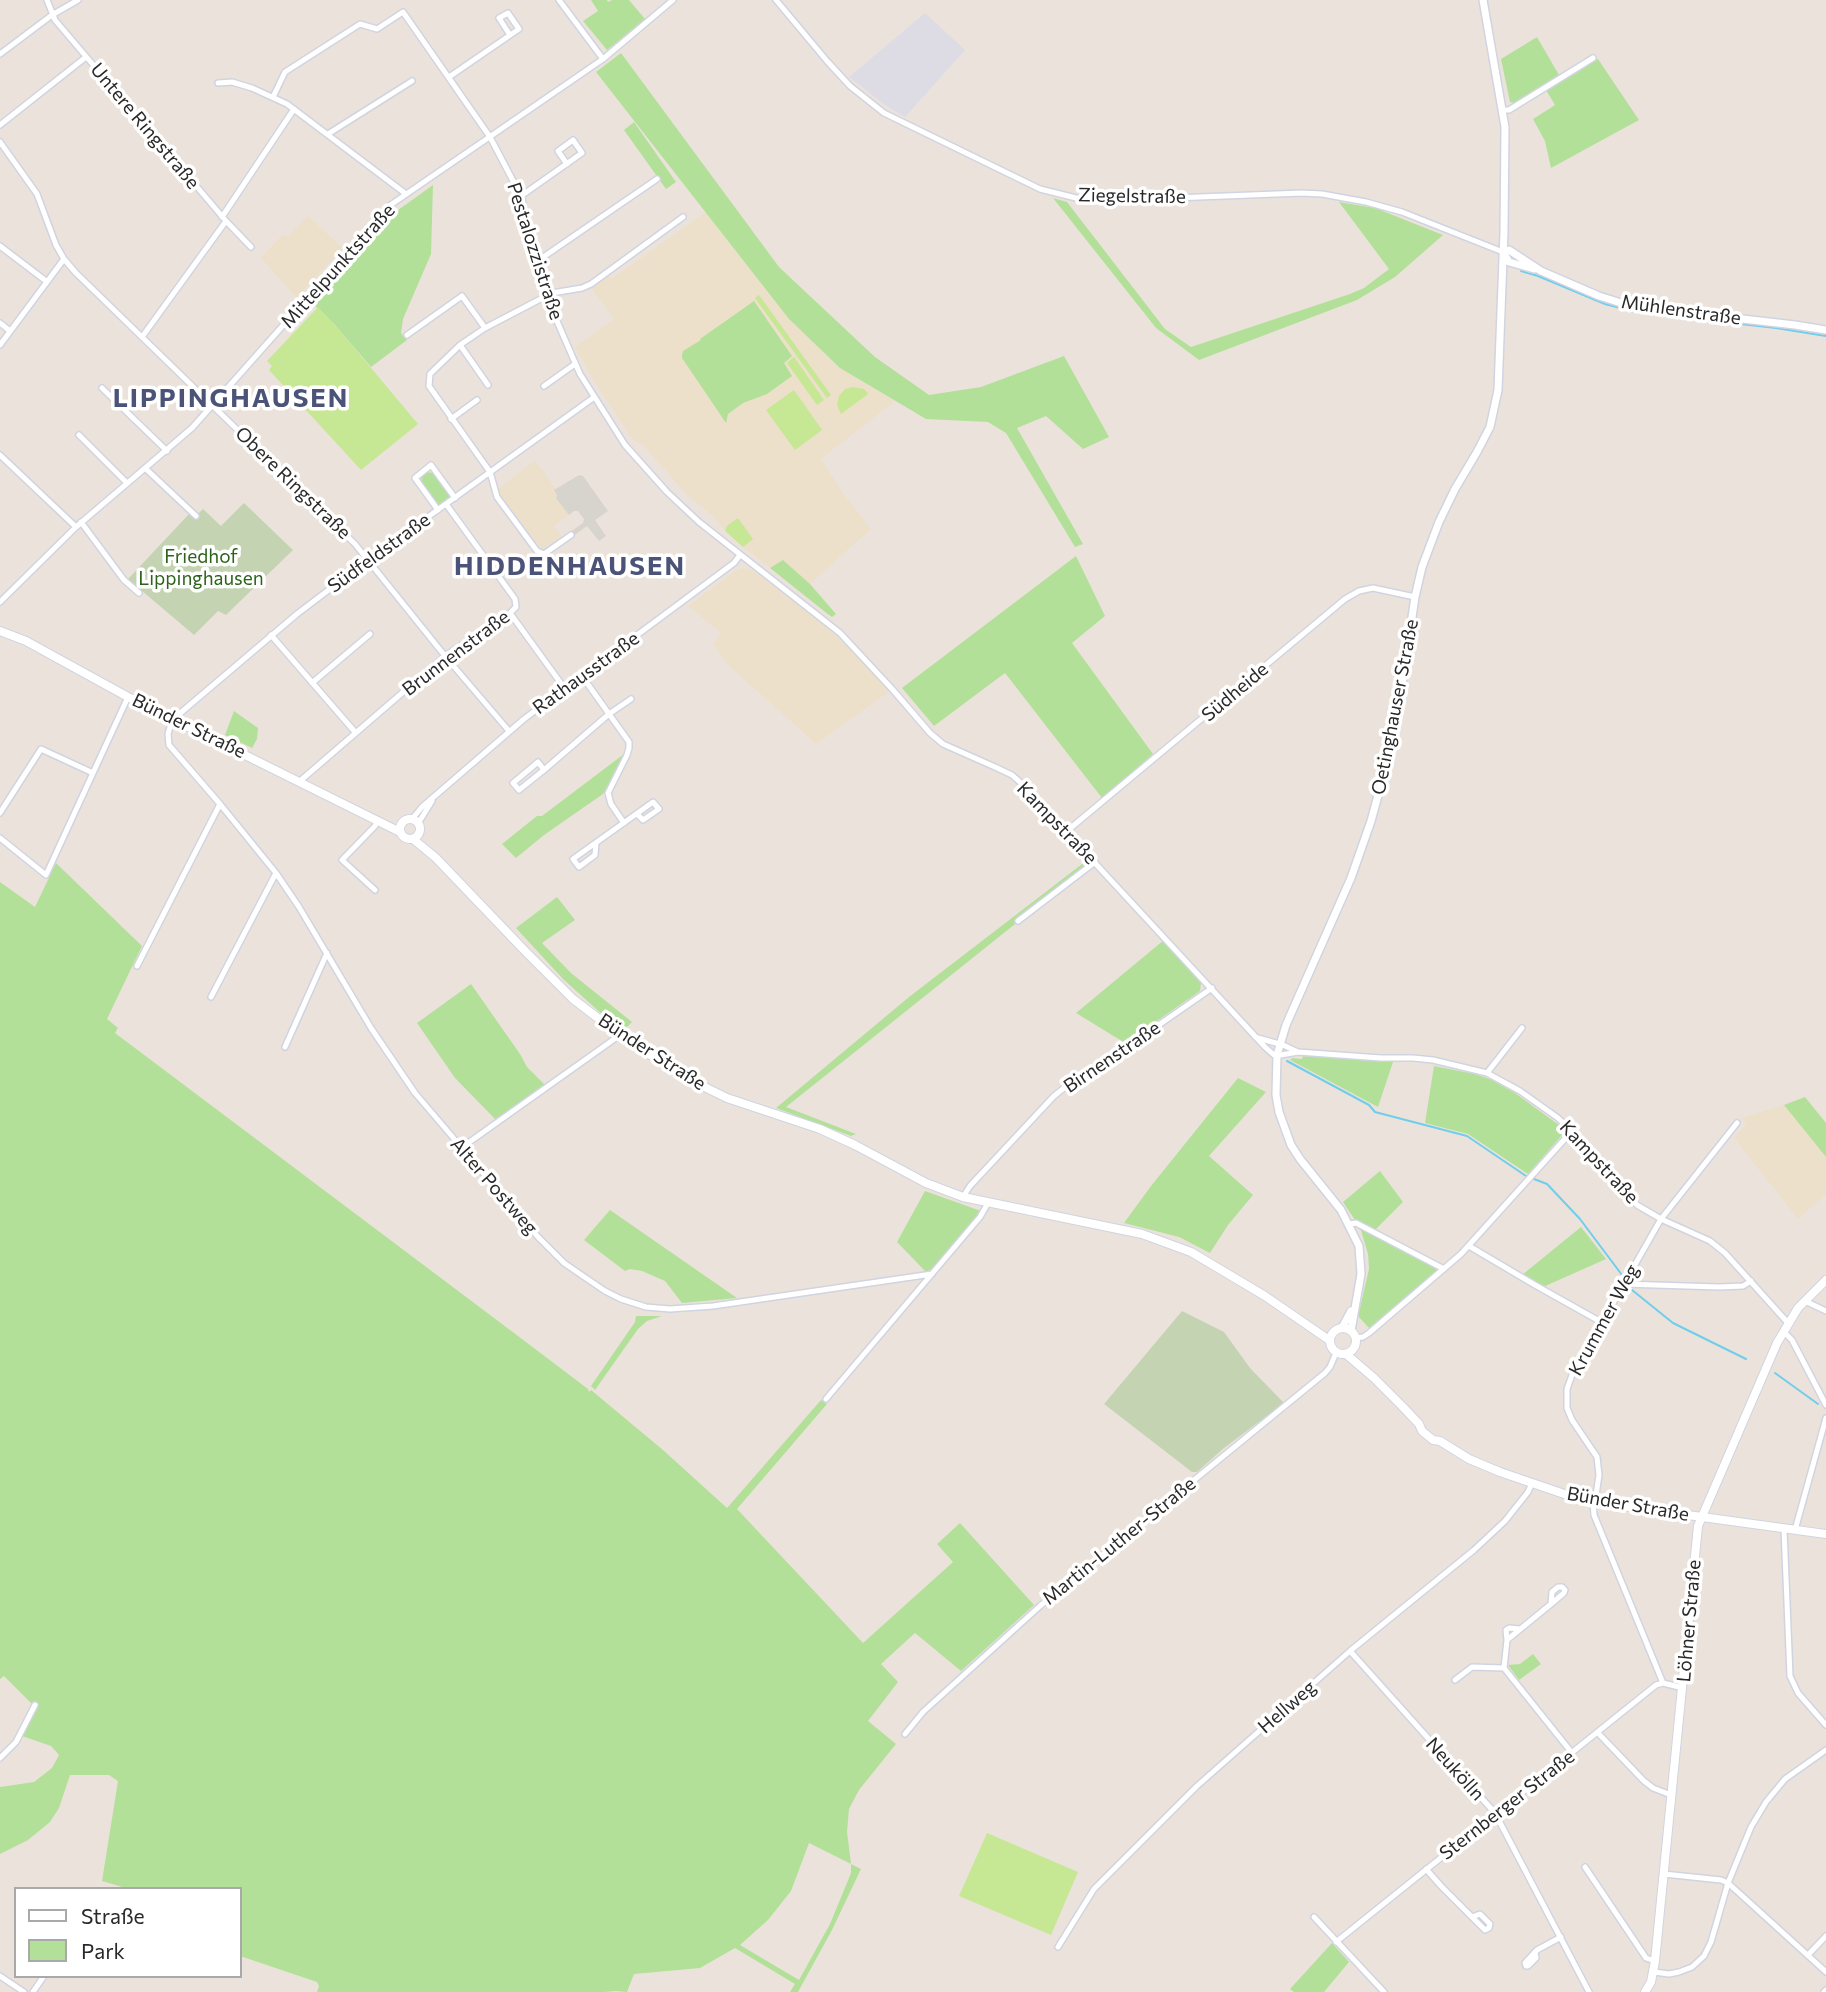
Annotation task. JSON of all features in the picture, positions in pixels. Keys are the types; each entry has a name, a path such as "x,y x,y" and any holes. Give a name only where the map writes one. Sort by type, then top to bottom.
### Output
{"main road":[{"name":"Bünder Straße","path":"0,631 26,641 128,697 378,820 401,828"},
{"path":"406,820 415,820 421,828 416,837 405,838 401,828 406,820"},
{"name":"Bünder Straße","path":"416,837 573,999 620,1035 704,1088 820,1129 855,1144 926,1183 963,1197 1014,1212 1035,1213 1142,1234 1171,1244 1219,1267 1331,1336"},
{"name":"Löhner Straße","path":"1647,1991 1654,1972 1700,1516 1786,1327 1805,1301 1826,1280"},
{"path":"1349,1332 1345,1352 1330,1345 1331,1336 1349,1332"},
{"name":"Bünder Straße","path":"1345,1352 1374,1378 1433,1440 1440,1441 1469,1459 1532,1483 1594,1502 1826,1534"}],"street":[{"name":"Untere Ringstraße","path":"47,0 52,15 86,57 251,247"},
{"path":"0,54 52,15 78,0"},
{"path":"559,0 603,59"},
{"name":"Mittelpunktstraße","path":"0,603 78,524 192,428 389,206 603,59 673,0"},
{"name":"Ziegelstraße","path":"776,0 850,86 884,113 1040,189 1076,198 1147,199 1322,194 1402,212 1503,251"},
{"name":"Oetinghauser Straße","path":"1349,1332 1361,1274 1359,1246 1350,1224 1332,1197 1291,1145 1276,1095 1278,1055 1286,1025 1351,878 1371,821 1391,748 1422,567 1455,489 1490,427 1499,377 1506,144 1504,110 1483,0"},
{"name":"Pestalozzistraße","path":"273,97 285,72 360,24 377,29 403,12 490,137 521,196 546,296 575,364 593,398 625,445 667,492 740,555"},
{"path":"449,77 510,35"},
{"path":"0,125 86,57"},
{"path":"1504,110 1509,110 1593,58"},
{"path":"328,134 412,81"},
{"path":"218,83 232,82 273,97 294,109 406,194"},
{"path":"142,337 224,219 294,109"},
{"path":"521,196 567,164 582,153 573,140 558,151 567,164"},
{"name":"Obere Ringstraße","path":"0,142 37,194 56,245 76,273 355,544 509,731"},
{"path":"536,262 657,179"},
{"path":"570,535 544,554 537,551 497,497 490,472 429,386 430,374 460,345 485,328 552,293 591,284 682,217"},
{"path":"0,246 46,281"},
{"name":"Mühlenstraße","path":"1503,251 1509,250 1541,271 1621,303 1826,330"},
{"path":"0,345 64,259"},
{"path":"407,335 461,296 485,328"},
{"path":"0,323 10,331"},
{"path":"460,345 488,385"},
{"path":"544,386 575,364"},
{"path":"102,388 167,451"},
{"name":"Südfeldstraße","path":"175,719 271,635 368,560 593,398"},
{"path":"451,419 477,400"},
{"path":"79,435 127,483"},
{"path":"0,455 78,524 124,580 139,593"},
{"path":"438,510 415,478 431,465 455,498"},
{"path":"145,468 196,516"},
{"name":"Brunnenstraße","path":"300,781 446,656 516,607 515,599 446,504"},
{"name":"Rathausstraße","path":"415,820 436,796 509,731 734,563 740,555"},
{"name":"Kampstraße","path":"740,555 840,633 943,744 1012,775 1274,1055 1298,1052 1413,1058 1487,1073 1517,1090 1572,1131 1637,1205 1710,1241 1725,1253 1751,1281 1786,1327 1826,1405"},
{"name":"Südheide","path":"1067,831 1345,600 1359,591 1373,588 1415,597"},
{"path":"510,613 565,689"},
{"path":"312,683 370,634"},
{"path":"271,635 355,732"},
{"path":"582,676 626,736 629,748 608,793 611,804 624,822"},
{"path":"0,838 46,875 128,697"},
{"path":"544,769 538,762 513,783 519,790 544,769 609,714 631,699"},
{"name":"Alter Postweg","path":"175,719 168,734 169,745 276,873 371,1028 415,1093 538,1237 564,1263 605,1292 646,1307 670,1310 932,1274"},
{"path":"0,813 41,749 93,773"},
{"path":"137,966 220,804"},
{"path":"596,843 595,855 579,867 573,859 637,814"},
{"path":"375,890 342,860 378,820"},
{"path":"1018,921 1095,862"},
{"path":"211,997 276,873"},
{"path":"285,1047 327,953"},
{"name":"Birnenstraße","path":"963,1197 970,1186 1054,1096 1212,988"},
{"path":"1487,1073 1522,1028"},
{"path":"461,1148 620,1035"},
{"name":"Kampstraße","path":"1257,1038 1298,1052"},
{"name":"Krummer Weg","path":"1594,1502 1599,1475 1597,1457 1567,1408 1566,1399 1572,1376 1661,1219 1737,1123"},
{"path":"1349,1332 1363,1336 1369,1333 1444,1269 1469,1246 1572,1131"},
{"path":"826,1399 990,1204"},
{"path":"1350,1224 1356,1223 1444,1269"},
{"path":"1469,1246 1601,1322"},
{"path":"1623,1284 1719,1287 1743,1286 1751,1281"},
{"path":"1805,1301 1826,1311"},
{"name":"Martin-Luther-Straße","path":"905,1734 923,1712 1040,1606 1325,1373 1345,1352"},
{"path":"1794,1530 1826,1418"},
{"name":"Hellweg","path":"1058,1947 1094,1889 1197,1786 1350,1651 1474,1550 1505,1521 1532,1483"},
{"path":"1594,1502 1594,1515 1663,1684 1683,1688"},
{"path":"1784,1529 1790,1676 1798,1693 1826,1725"},
{"path":"1551,1604 1507,1640 1504,1668 1572,1753"},
{"name":"Neukölln","path":"1350,1651 1495,1813 1589,1992"},
{"path":"1455,1680 1472,1667 1504,1668"},
{"name":"Sternberger Straße","path":"1336,1942 1657,1685 1663,1684"},
{"path":"0,1758 16,1742 35,1704"},
{"path":"1598,1732 1644,1782 1671,1795"},
{"path":"1654,1972 1679,1972 1699,1962 1711,1942 1728,1883 1751,1827 1766,1802 1785,1779 1826,1750"},
{"path":"1586,1867 1646,1958 1655,1961"},
{"path":"1426,1869 1472,1917"},
{"path":"1664,1874 1728,1883 1826,1972"},
{"path":"1314,1917 1384,1992"},
{"path":"1808,1955 1826,1936"},
{"path":"1535,1952 1561,1937"},
{"path":"0,1976 24,1992"}],"shaded area":[{"path":"925,13 965,50 905,117 849,77"},
{"path":"706,212 789,319 840,368 895,401 821,459 871,529 810,584 783,560 770,568 687,495 643,445 633,440 575,347 614,319 591,288 609,276 611,279"},
{"path":"308,216 343,248 297,298 261,258 283,234 287,237"},
{"path":"534,461 568,506 569,515 554,526 562,537 542,550 498,489"},
{"path":"579,475 583,476 608,511 595,520 606,536 599,541 587,526 572,537 569,533 583,523 584,519 578,511 569,515 556,498 554,490"},
{"path":"742,568 759,575 825,626 890,691 816,744 728,665 713,644 721,633 688,606"},
{"path":"1784,1105 1826,1157 1826,1194 1798,1219 1734,1138 1746,1124 1742,1118"}],"green space":[{"path":"591,0 629,0 645,19 607,50 583,21 598,11"},
{"path":"1537,37 1559,75 1514,103 1510,102 1501,59"},
{"path":"621,53 779,267 875,357 929,395 981,387 1064,356 1109,437 1083,449 1046,416 1017,428 1083,544 1075,547 1006,433 988,422 926,419 840,368 789,319 596,72"},
{"path":"1598,59 1639,120 1551,168 1545,141 1533,119 1555,105 1546,90"},
{"path":"634,122 676,182 666,189 624,130"},
{"path":"433,185 431,254 403,319 401,333 407,340 371,367 312,303 394,213"},
{"path":"1053,198 1067,202 1165,329 1191,347 1350,294 1364,288 1389,269 1339,202 1375,208 1443,235 1395,277 1357,300 1199,360 1156,328"},
{"path":"759,295 831,395 827,398 755,298"},
{"path":"754,301 792,356 784,363 792,376 767,394 743,403 728,414 726,423 682,355 683,351"},
{"path":"318,307 418,424 361,470 269,370 272,366 267,361"},
{"path":"794,357 824,400 817,405 787,363"},
{"path":"845,389 864,389 868,394 841,414 837,405 839,396"},
{"path":"794,390 822,430 795,450 766,410"},
{"path":"426,472 434,473 449,495 439,505 422,482 421,477"},
{"name":"Friedhof Lippinghausen","path":"244,503 293,550 226,615 218,611 194,635 128,579 189,514 194,518 203,509 221,526"},
{"path":"738,518 753,539 743,547 725,531 727,526"},
{"path":"1076,556 1105,616 1072,643 1153,754 1102,798 1005,673 934,726 902,688"},
{"path":"783,560 810,584 836,614 832,617 829,615 770,568"},
{"path":"234,711 258,728 257,739 252,748 225,735"},
{"path":"624,754 603,794 516,858 502,844 537,816 542,816"},
{"path":"1086,861 1089,865 786,1107 856,1134 851,1136 776,1108 909,997"},
{"path":"56,863 142,946 107,1019 118,1028 115,1033 589,1392 591,1390 727,1508 821,1400 827,1404 737,1509 863,1643 953,1562 937,1544 960,1523 1034,1605 961,1671 915,1633 881,1664 898,1682 868,1721 896,1744 859,1790 849,1809 847,1832 851,1864 861,1869 798,1992 790,1992 795,1984 735,1948 700,1968 634,1974 627,1992 317,1992 317,1982 242,1957 242,1887 122,1887 102,1881 118,1781 109,1775 70,1775 59,1808 50,1822 28,1840 0,1854 0,1787 34,1782 52,1768 59,1755 51,1746 22,1736 36,1708 4,1676 0,1679 0,882 35,907","holes":["809,1843 851,1864 851,1873 830,1924 799,1980 740,1945 768,1920 791,1891"]},
{"path":"557,897 575,920 542,943 571,973 632,1022 622,1032 564,980 516,928"},
{"path":"1164,940 1201,983 1200,991 1125,1043 1076,1013"},
{"path":"471,984 527,1067 545,1085 496,1120 455,1078 417,1023"},
{"path":"1303,1056 1393,1062 1378,1107 1290,1060 1302,1059"},
{"path":"1434,1066 1492,1080 1515,1093 1563,1128 1563,1134 1528,1174 1468,1134 1425,1123"},
{"path":"1238,1078 1266,1092 1209,1156 1253,1195 1228,1225 1210,1253 1179,1237 1124,1223 1151,1186"},
{"path":"1805,1097 1826,1123 1826,1157 1784,1105"},
{"path":"1380,1171 1403,1202 1374,1231 1357,1223 1343,1202"},
{"path":"925,1191 981,1211 935,1267 926,1272 897,1242"},
{"path":"610,1210 737,1298 682,1303 665,1281 642,1271 625,1271 584,1240"},
{"path":"1360,1227 1436,1268 1436,1271 1369,1328 1358,1316 1369,1269 1368,1254"},
{"path":"1581,1227 1606,1259 1543,1287 1522,1275"},
{"path":"1182,1311 1224,1332 1250,1368 1284,1403 1197,1472 1192,1472 1104,1404"},
{"path":"636,1316 662,1316 647,1321 638,1329 595,1390 591,1386 635,1322"},
{"path":"1533,1654 1541,1664 1519,1680 1508,1665 1520,1664"},
{"path":"987,1833 1078,1872 1051,1935 959,1896"},
{"path":"1332,1943 1349,1962 1324,1992 1294,1992 1290,1989"}],"waterway":[{"path":"1521,271 1624,309"},
{"path":"1630,311 1681,318"},
{"path":"1687,318 1826,336"},
{"path":"1287,1061 1369,1105 1375,1112 1467,1136 1526,1176"},
{"path":"1534,1179 1547,1184 1580,1219 1622,1275"},
{"path":"1632,1290 1673,1323 1746,1359"},
{"path":"1775,1373 1818,1404"}],"district":[{"name":"LIPPINGHAUSEN","path":"231,398"},
{"name":"HIDDENHAUSEN","path":"570,566"}]}
